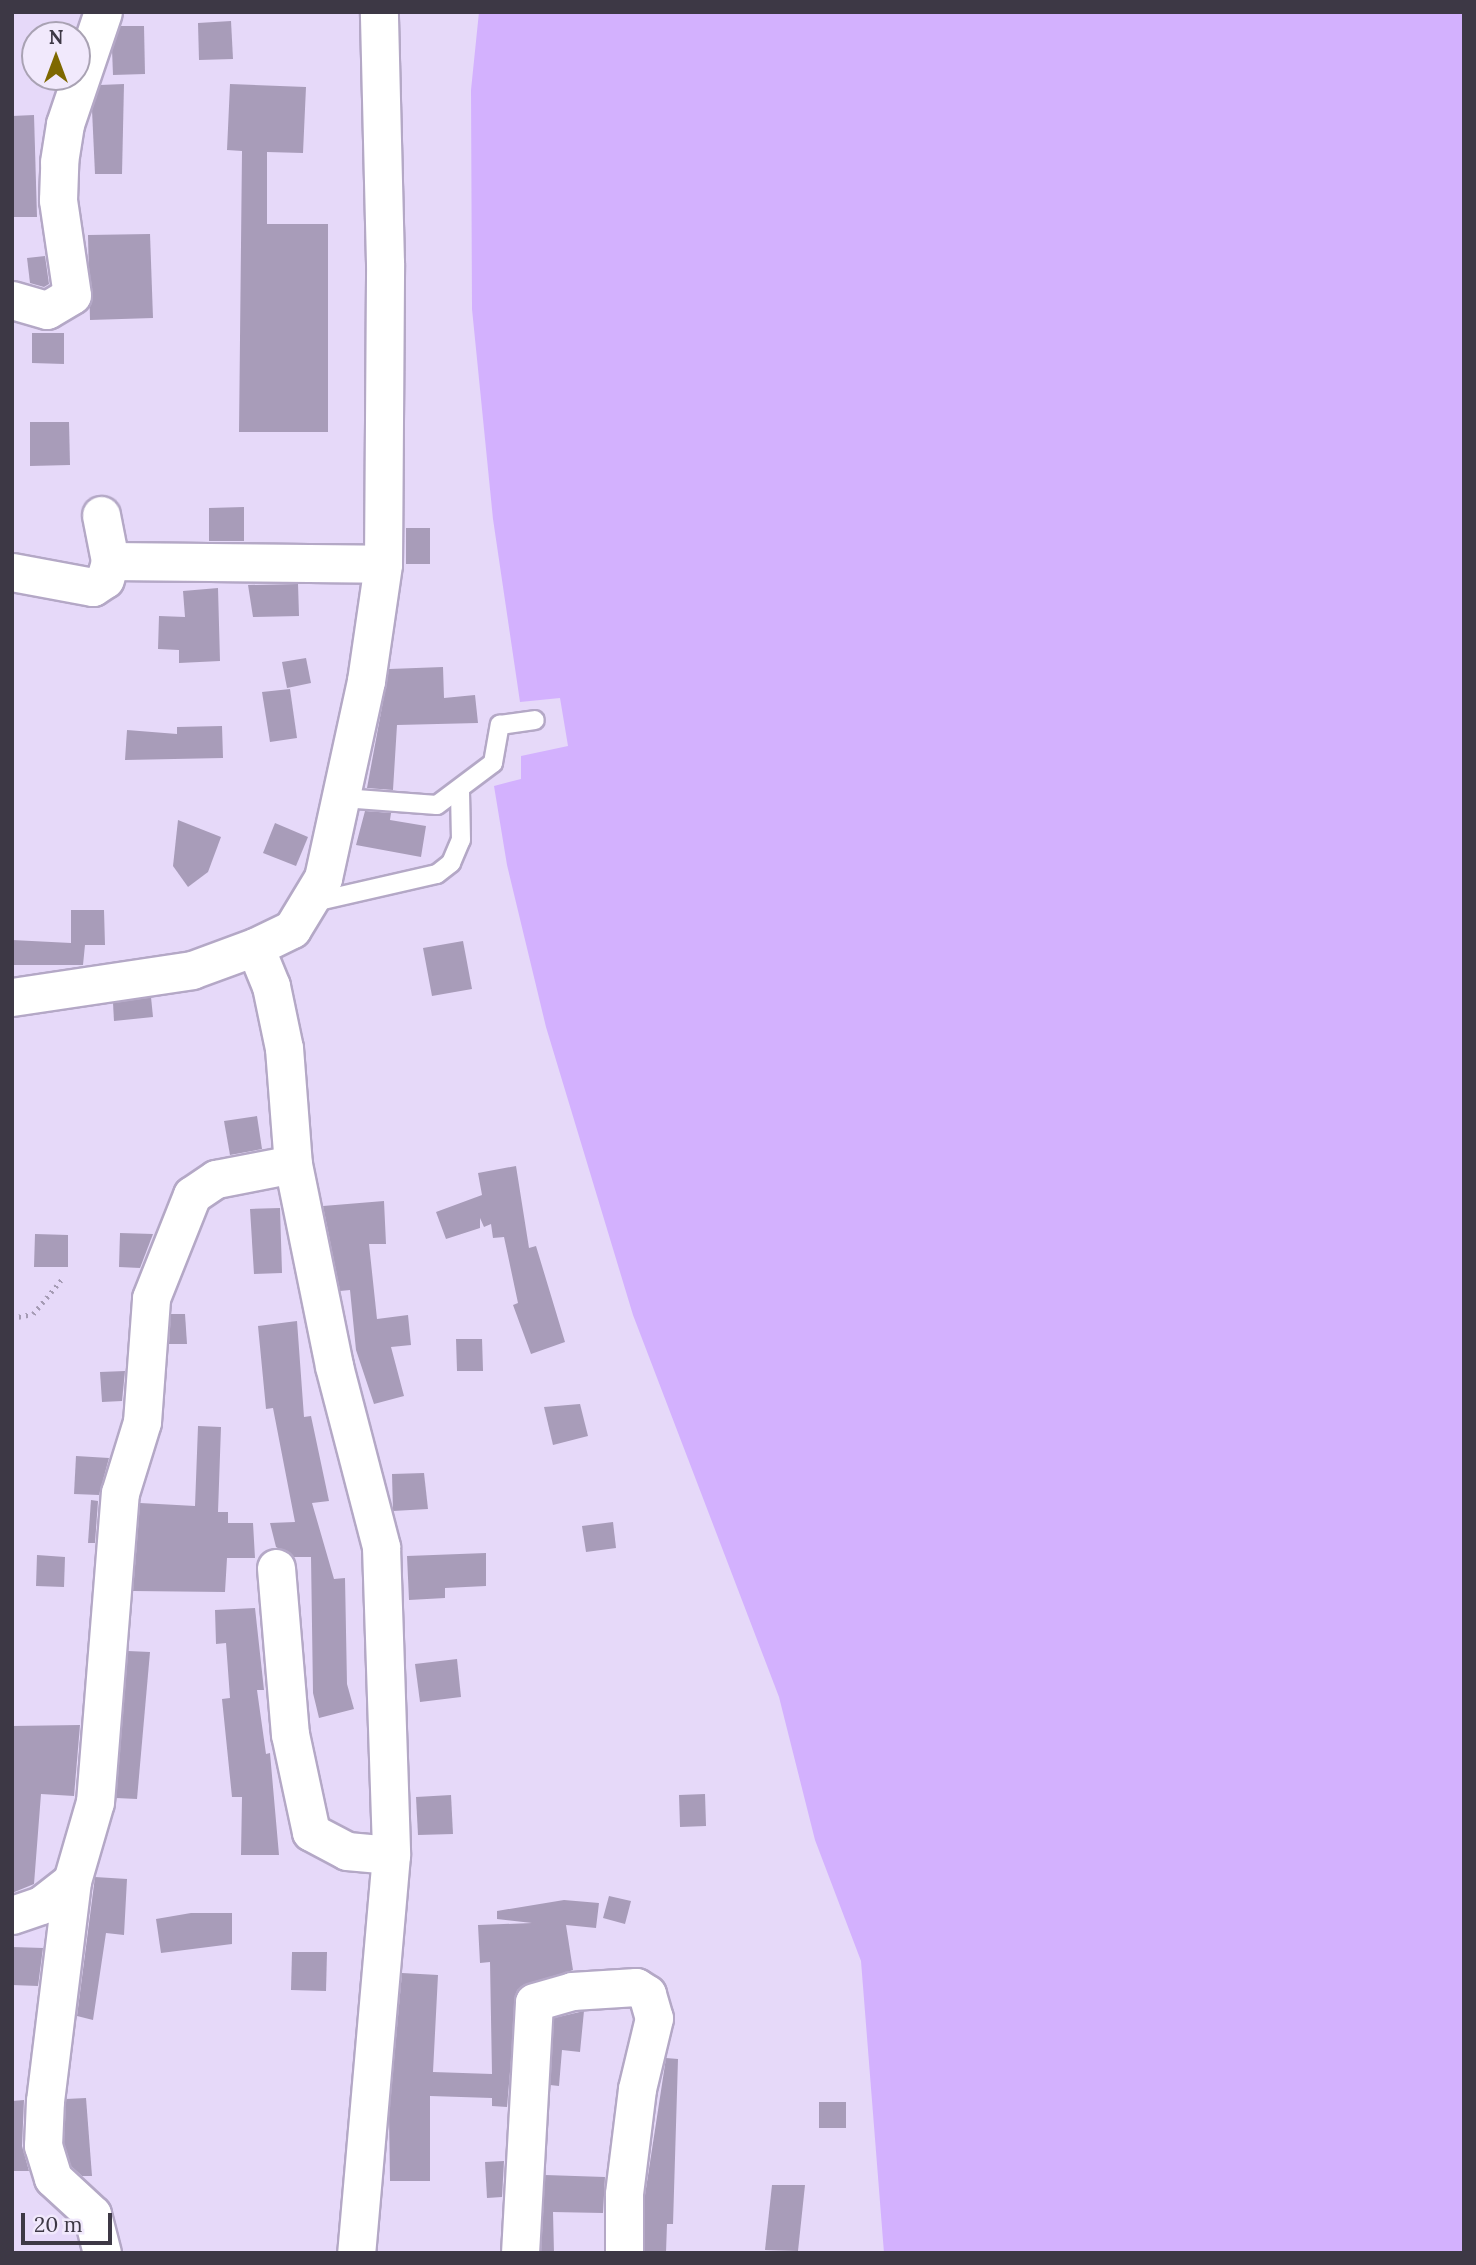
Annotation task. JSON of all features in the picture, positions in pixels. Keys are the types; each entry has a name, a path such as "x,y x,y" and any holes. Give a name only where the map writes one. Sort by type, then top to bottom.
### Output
{"street":[{"path":"12,300 47,310 72,295 58,200 59,163 65,124 103,12"},
{"path":"12,998 192,970 255,947 292,929 323,878 343,798 383,564 385,263 379,12"},
{"path":"12,572 93,587 105,579 110,561 101,514"},
{"path":"110,561 383,564"},
{"path":"255,947 284,1048 293,1164 334,1366 381,1547 391,1855 356,2253"},
{"path":"102,2253 92,2214 53,2178 43,2147 72,1881 95,1802 120,1493 142,1422 151,1298 192,1195 216,1179 293,1164"},
{"path":"276,1568 290,1734 311,1832 347,1851 391,1855"},
{"path":"12,1915 41,1905 72,1881"},
{"path":"520,2253 534,2001 572,1991 636,1987 647,1993 654,2018 626,2181 624,2253"}],"lane":[{"path":"343,798 416,807 437,805 460,792 493,763 500,725 535,720"},
{"path":"310,903 437,874 451,863 461,840 460,792"}],"path":[{"path":"12,1318 33,1314 62,1279"}],"shaded area":[{"path":"479,12 1464,12 1464,2253 884,2253 861,1961 815,1840 779,1697 633,1315 546,1027 507,865 494,786 521,779 521,756 568,746 560,698 520,702 493,519 472,309 471,90"}],"building":[{"path":"231,21 233,59 199,60 198,23"},
{"path":"120,26 144,26 145,74 113,75 112,49"},
{"path":"124,84 122,174 95,174 92,110 100,85"},
{"path":"230,84 306,87 303,153 267,152 267,224 328,224 328,432 239,432 242,151 227,150"},
{"path":"34,115 37,217 12,217 12,116"},
{"path":"150,234 153,318 90,320 88,235"},
{"path":"45,256 49,284 44,287 30,283 27,258"},
{"path":"32,333 64,333 64,364 32,363"},
{"path":"30,422 69,422 70,465 30,466"},
{"path":"244,507 244,541 209,541 209,508"},
{"path":"406,528 430,528 430,564 406,564"},
{"path":"298,584 299,616 253,617 248,585"},
{"path":"218,588 220,661 179,663 179,650 158,649 159,616 185,617 183,591"},
{"path":"306,658 311,683 287,688 282,662"},
{"path":"443,667 444,698 475,695 478,723 397,725 393,790 367,788 389,669"},
{"path":"290,689 297,738 270,742 262,692"},
{"path":"222,726 223,758 125,760 127,730 177,734 177,727"},
{"path":"365,811 391,813 390,820 426,826 421,857 356,845"},
{"path":"178,820 221,837 208,872 188,887 173,866"},
{"path":"275,823 308,837 296,866 263,853"},
{"path":"71,910 104,910 105,945 85,945 83,965 12,965 12,940 71,943"},
{"path":"463,941 472,989 432,996 423,948"},
{"path":"151,997 153,1017 114,1021 113,1003"},
{"path":"257,1116 262,1149 230,1155 224,1121"},
{"path":"516,1166 529,1248 536,1246 565,1342 531,1354 513,1305 518,1303 504,1237 493,1238 491,1224 484,1227 480,1218 480,1228 446,1239 436,1212 482,1195 478,1173"},
{"path":"384,1201 386,1244 369,1244 377,1319 408,1315 411,1345 391,1347 404,1396 374,1404 356,1350 350,1290 340,1291 323,1206"},
{"path":"280,1208 282,1273 254,1274 250,1209"},
{"path":"120,1233 153,1234 140,1268 119,1267"},
{"path":"35,1234 68,1235 68,1267 34,1267"},
{"path":"171,1314 185,1314 187,1344 169,1344"},
{"path":"297,1321 304,1417 311,1416 329,1501 312,1503 334,1579 345,1578 347,1684 354,1709 319,1718 313,1693 311,1557 294,1557 276,1547 270,1523 295,1522 273,1408 266,1409 258,1326"},
{"path":"456,1339 482,1339 483,1371 457,1371"},
{"path":"125,1371 122,1401 102,1402 100,1372"},
{"path":"580,1404 588,1436 553,1445 544,1407"},
{"path":"198,1426 221,1427 218,1512 228,1512 228,1523 253,1523 255,1558 227,1558 225,1592 133,1591 140,1503 195,1506"},
{"path":"76,1456 109,1458 99,1495 74,1494"},
{"path":"424,1473 428,1509 393,1511 392,1474"},
{"path":"91,1500 98,1501 95,1543 88,1543"},
{"path":"613,1522 616,1548 586,1552 582,1526"},
{"path":"486,1553 486,1586 445,1588 445,1598 409,1600 407,1556"},
{"path":"37,1555 65,1557 64,1587 36,1586"},
{"path":"255,1608 264,1690 257,1690 266,1754 270,1753 279,1855 241,1855 242,1797 232,1797 222,1699 230,1698 226,1643 216,1644 215,1610"},
{"path":"128,1651 150,1652 137,1799 116,1798"},
{"path":"457,1659 461,1697 420,1702 415,1664"},
{"path":"80,1725 74,1796 41,1794 34,1884 12,1893 12,1726"},
{"path":"705,1794 706,1826 680,1827 679,1795"},
{"path":"451,1795 453,1834 418,1835 416,1797"},
{"path":"95,1877 127,1879 124,1935 106,1933 93,2020 77,2016"},
{"path":"609,1896 631,1901 625,1924 603,1918"},
{"path":"564,1900 599,1903 596,1928 566,1925 573,1970 517,1990 507,2107 492,2106 492,2098 430,2096 430,2181 390,2181 389,2114 402,1973 438,1975 433,2072 492,2074 490,1962 480,1963 478,1925 532,1923 497,1919 497,1911"},
{"path":"191,1913 232,1913 232,1944 161,1953 156,1919"},
{"path":"12,1947 43,1948 38,1986 12,1985"},
{"path":"292,1952 327,1952 326,1991 291,1990"},
{"path":"584,2011 580,2052 562,2050 559,2086 550,2085 554,2018"},
{"path":"666,2058 678,2059 673,2224 667,2224 666,2253 645,2253 645,2195"},
{"path":"86,2098 92,2176 82,2176 71,2166 64,2143 66,2099"},
{"path":"24,2100 22,2146 29,2171 12,2171 12,2101"},
{"path":"819,2102 846,2102 846,2128 819,2128"},
{"path":"504,2161 502,2197 487,2198 485,2162"},
{"path":"545,2175 605,2177 603,2213 553,2212 554,2253 541,2253"},
{"path":"772,2185 805,2185 798,2251 765,2250"}]}
